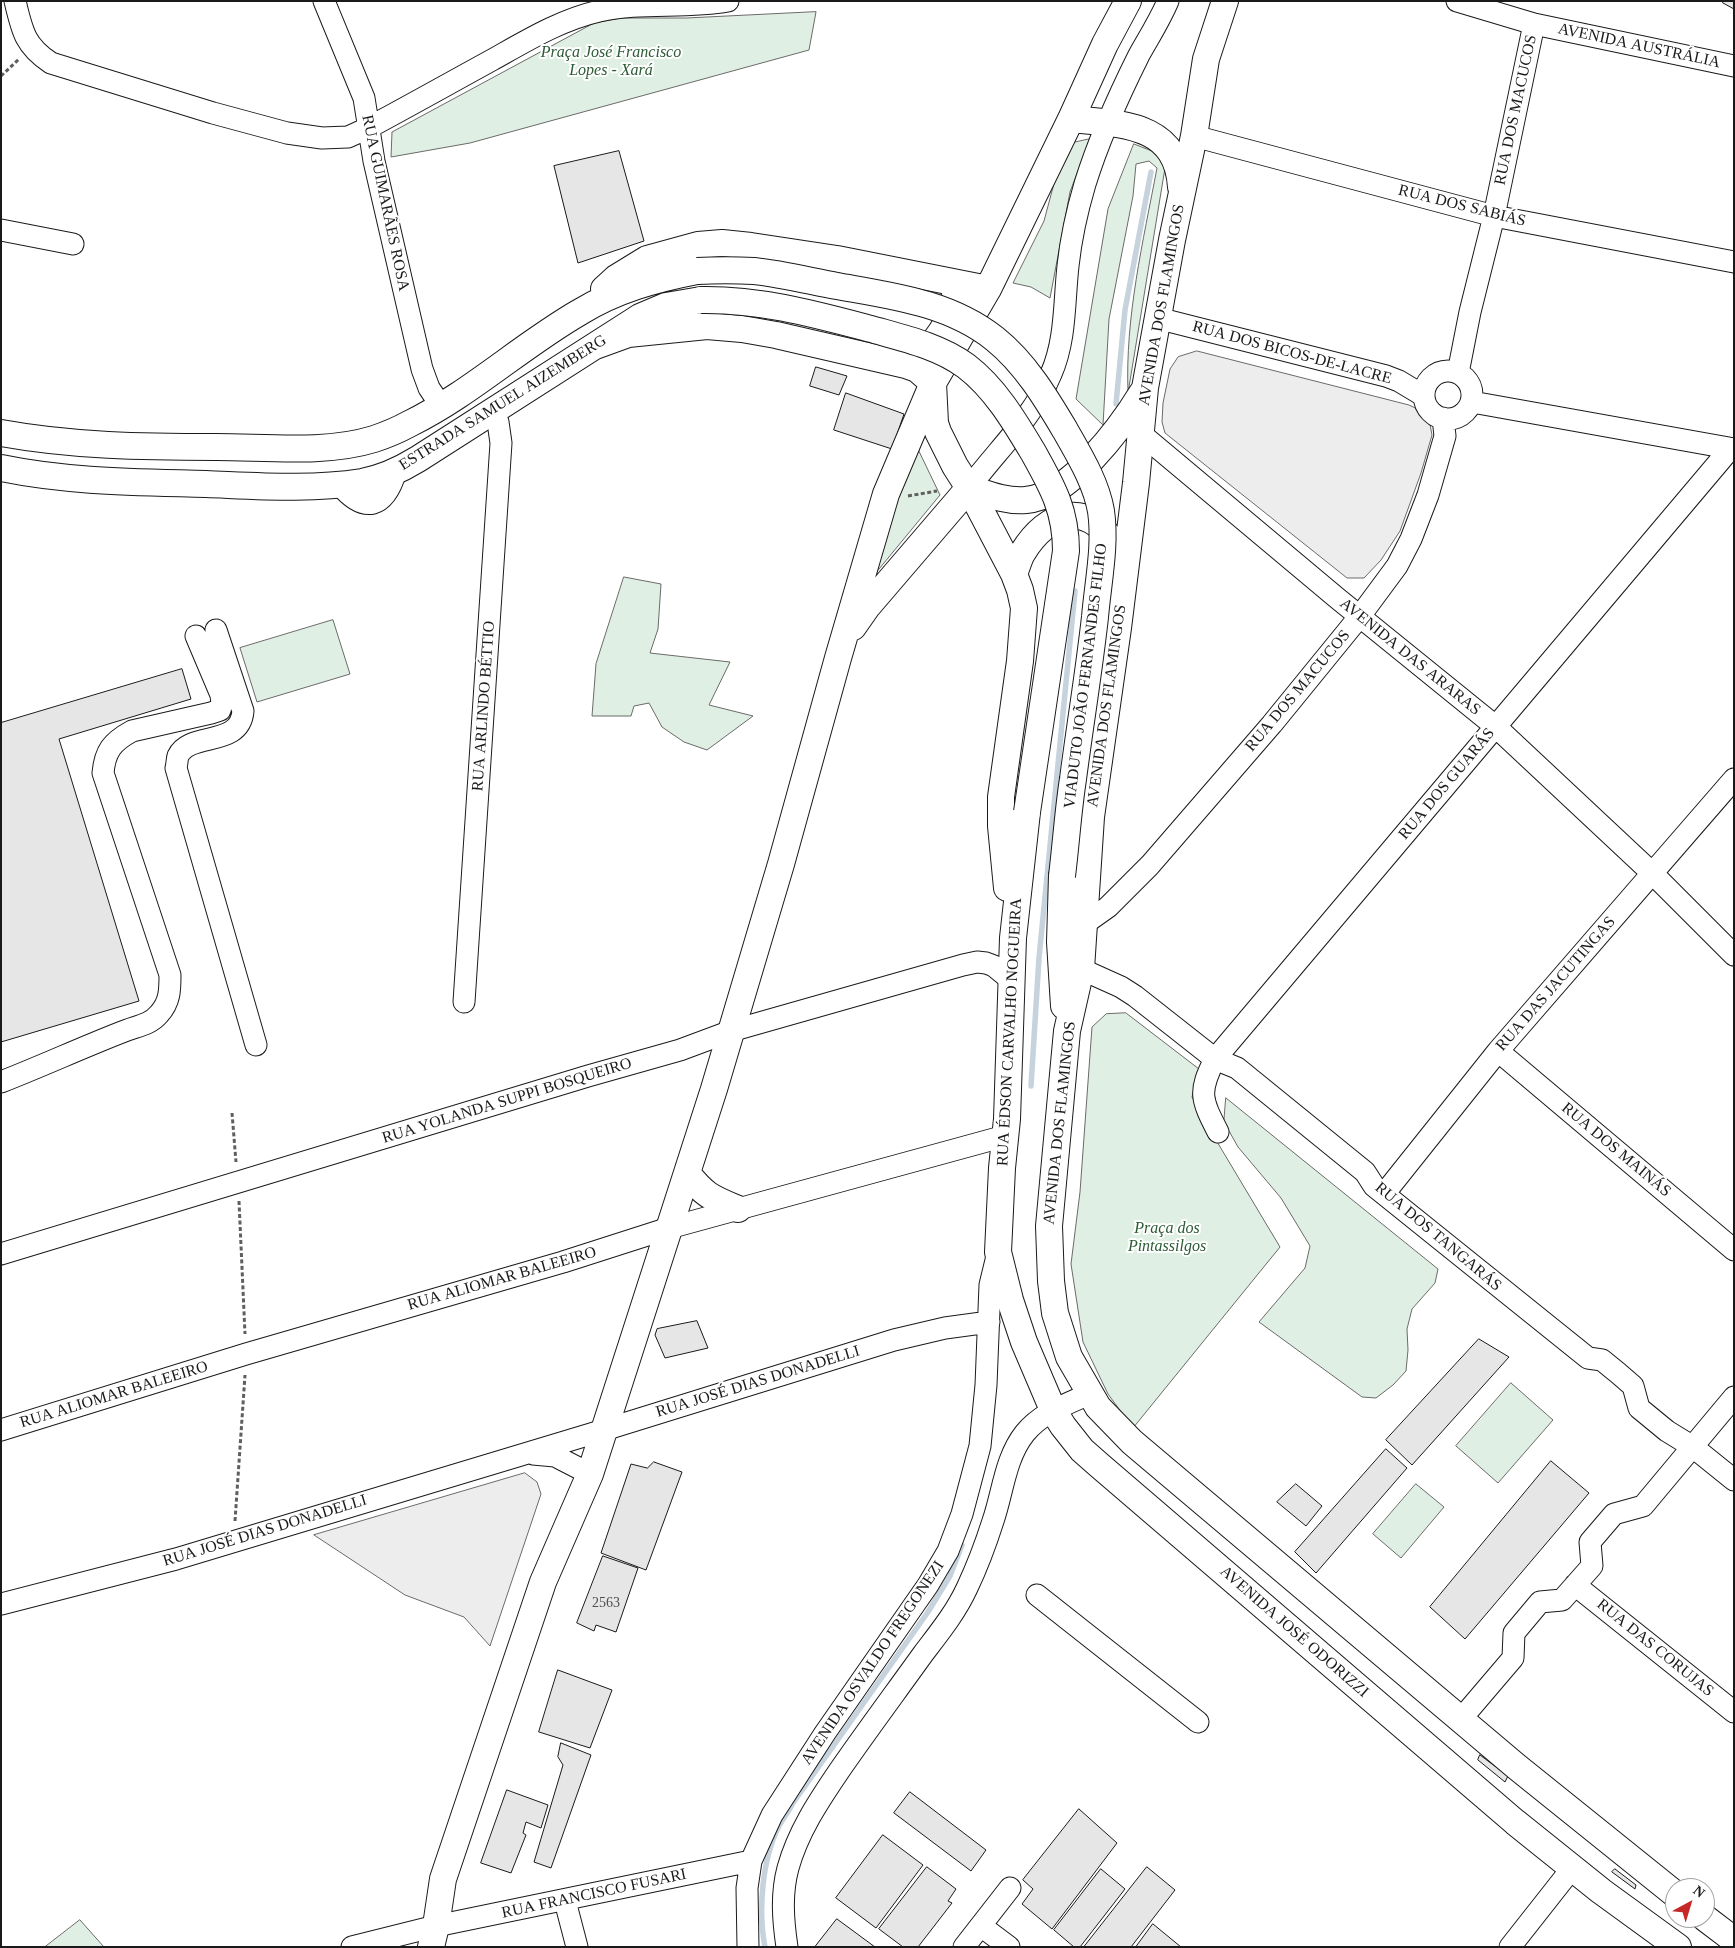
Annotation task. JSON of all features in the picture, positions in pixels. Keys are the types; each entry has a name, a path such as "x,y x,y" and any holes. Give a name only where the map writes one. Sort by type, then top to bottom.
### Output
{"main road":[{"path":"433,1936 443,1879 543,1582 590,1474 687,1173 780,864 842,642 886,494 933,383 988,289 1071,119 1109,36 1128,1"},
{"name":"AVENIDA DOS FLAMINGOS","path":"1094,1400 1069,1357 1055,1313 1051,1281 1049,1226 1066,1031 1080,969 1091,818 1125,573 1144,388 1194,136 1206,59 1225,1"},
{"path":"1071,119 1107,122 1144,131 1166,144 1177,163 1181,195"},
{"path":"580,311 616,278 647,259 698,245 722,244 785,251 902,271 988,289"},
{"name":"VIADUTO JOÃO FERNANDES FILHO","path":"697,271 724,270 771,274 897,297 932,306 958,316 984,331 1009,352 1031,378 1057,416 1081,459 1095,489 1101,510 1103,539 1091,654 1072,782 1062,876 1060,942 1066,1031"},
{"name":"ESTRADA SAMUEL AIZEMBERG","path":"1,433 51,441 151,447 335,447 375,439 410,424 441,406 580,311 628,288 655,279 697,271"},
{"path":"906,365 918,359 928,350 954,308 956,299 952,282"},
{"name":"ESTRADA SAMUEL AIZEMBERG","path":"1,468 55,476 156,482 290,487 363,482 396,471 493,412 622,327 654,310 701,300 746,301 771,304 881,332 940,352 966,366 979,378 999,400 1058,498 1066,532 1066,550 1026,812"},
{"path":"595,346 628,334 706,326 742,329 785,336 906,365 917,369 933,383 935,424 955,466 957,489 1014,574 1024,608 1023,632 1001,797 1001,826 1013,938"},
{"path":"957,489 1016,500 1033,499 1050,493 1068,481 1104,445 1126,417 1144,388"},
{"path":"842,642 957,489"},
{"path":"1014,574 1022,553 1039,532 1059,517 1071,515 1084,518 1098,525 1113,543 1125,573"},
{"name":"RUA ÉDSON CARVALHO NOGUEIRA","path":"998,1252 1005,1136 1010,979 1026,812"},
{"path":"687,1173 708,1196 738,1209"},
{"name":"AVENIDA JOSÉ ODORIZZI","path":"998,1252 1021,1334 1053,1410 1082,1450 1515,1822 1601,1891 1678,1947"},
{"path":"1094,1400 1132,1442 1460,1720 1665,1886"},
{"path":"1715,1926 1734,1940"}],"street":[{"path":"15,1 24,34 31,47 40,56 60,67 213,113 287,133 322,138 348,137 368,128 540,34 581,16 614,8 715,4 728,1"},
{"name":"RUA GUIMARÃES ROSA","path":"324,1 364,98 368,128 400,280 422,369 429,388 441,406"},
{"name":"AVENIDA AUSTRÁLIA","path":"1457,1 1534,24 1734,66"},
{"path":"957,489 985,466 1023,422 1039,399 1052,374 1063,330 1068,268 1076,216 1085,184 1107,122 1140,53 1168,2"},
{"name":"RUA DOS MACUCOS","path":"1458,373 1470,312 1494,216 1534,24"},
{"name":"RUA DOS SABIÁS","path":"1194,136 1494,216 1734,262"},
{"path":"1,230 73,244"},
{"name":"RUA DOS BICOS-DE-LACRE","path":"1157,318 1386,376 1399,381 1424,396"},
{"path":"1442,371 1458,373 1469,382 1473,395 1472,402 1458,417 1444,418 1436,416 1430,410 1424,396 1429,380 1442,371"},
{"path":"1472,402 1732,449"},
{"name":"RUA ARLINDO BÉTTIO","path":"464,1002 501,443 498,422 493,412"},
{"name":"RUA DOS MACUCOS","path":"1084,924 1108,907 1150,865 1272,724 1360,616 1397,566 1411,539 1428,495 1445,436 1444,418"},
{"name":"AVENIDA DAS ARARAS","path":"1140,433 1495,726 1652,873 1734,955"},
{"name":"RUA DOS GUARÁS","path":"1218,1132 1204,1102 1202,1090 1205,1077 1215,1059 1495,726 1732,449"},
{"path":"1,1082 124,1030 147,1024 159,1015 165,1006 170,993 170,975 103,773 104,758 110,748 123,736 132,731 211,714 220,710 222,704 206,633 243,710 243,720 236,730 186,747 178,756 176,768 256,1045"},
{"name":"RUA DAS JACUTINGAS","path":"1384,1194 1498,1051 1734,779"},
{"name":"RUA YOLANDA SUPPI BOSQUEIRO","path":"1,1254 588,1076 680,1050 731,1031 963,965 977,962 986,963 994,966 1010,979"},
{"name":"RUA DOS TANGARÁS","path":"1080,969 1121,986 1215,1059 1237,1068 1365,1172 1374,1186 1588,1358 1602,1360 1618,1373 1633,1386 1639,1408 1667,1431 1693,1447 1734,1480"},
{"name":"RUA DOS MAINÁS","path":"1498,1051 1734,1250"},
{"name":"RUA ALIOMAR BALEEIRO","path":"1,1430 246,1354 563,1262 669,1228 1005,1136"},
{"name":"AVENIDA OSVALDO FREGONEZI","path":"748,1947 747,1888 751,1861 772,1815 789,1787 928,1586 948,1551 962,1514 980,1446 990,1285 998,1252"},
{"name":"RUA JOSÉ DIAS DONADELLI","path":"1,1604 176,1559 894,1340 946,1328 989,1322"},
{"path":"1460,1720 1512,1658 1514,1633 1540,1602 1562,1600 1592,1566 1590,1542 1614,1514 1643,1506 1734,1397"},
{"name":"AVENIDA OSVALDO FREGONEZI","path":"787,1947 783,1923 783,1892 788,1868 798,1838 813,1810 856,1746 951,1616 966,1589 994,1521 1009,1463 1017,1446 1026,1432 1053,1410 1094,1400"},
{"name":"RUA JOSÉ DIAS DONADELLI","path":"528,1453 555,1456 590,1474"},
{"name":"RUA DAS CORUJAS","path":"1575,1585 1734,1712"},
{"path":"1036,1595 1198,1722"},
{"name":"RUA FRANCISCO FUSARI","path":"352,1947 433,1936 565,1901 751,1861"},
{"path":"1510,1947 1573,1867"},
{"path":"964,1947 1010,1888"},
{"path":"565,1901 577,1947"},
{"path":"981,1926 1009,1947"}],"path":[{"path":"1,76 31,47"},
{"path":"906,496 957,489"},
{"path":"232,1113 238,1183 246,1354 233,1541"}],"green space":[{"name":"Praça José Francisco Lopes - Xará","path":"816,12 809,50 470,143 391,157 392,132 594,23 621,18 686,18"},
{"path":"1090,139 1070,192 1050,298 1031,287 1013,283 1044,221 1056,176 1072,143"},
{"path":"1134,144 1162,155 1165,168 1128,393 1129,336 1132,308 1157,168 1149,161 1136,164 1133,196 1109,319 1103,425 1076,399 1108,209"},
{"path":"916,445 940,495 865,586"},
{"path":"624,577 661,584 658,629 650,653 730,662 709,705 753,716 707,750 684,742 662,727 649,703 634,706 631,716 592,716 596,664"},
{"path":"333,620 350,674 257,702 240,648"},
{"name":"Praça dos Pintassilgos","path":"1126,1013 1199,1069 1192,1097 1280,1247 1133,1428 1108,1394 1083,1342 1071,1264 1080,1192 1092,1027 1106,1014"},
{"path":"1226,1098 1438,1269 1435,1283 1412,1309 1407,1329 1406,1371 1393,1385 1376,1398 1362,1397 1259,1322 1305,1268 1310,1246 1281,1198 1238,1147 1224,1122"},
{"path":"1511,1383 1553,1420 1498,1483 1456,1446"},
{"path":"1416,1484 1444,1507 1401,1558 1373,1534"},
{"path":"80,1920 104,1947 45,1947"}],"shaded area":[{"path":"1197,351 1409,405 1428,414 1432,435 1421,473 1400,531 1381,560 1364,578 1347,578 1165,433 1162,422 1163,403 1170,369 1178,357"},
{"path":"525,1473 537,1482 541,1494 490,1646 464,1617 405,1595 314,1535"}],"building":[{"path":"1723,1 1734,1 1734,9 1723,3"},
{"path":"619,151 644,241 578,263 554,166"},
{"path":"816,367 847,376 839,395 810,386"},
{"path":"846,393 904,414 892,449 834,430"},
{"path":"182,669 191,699 59,739 139,1001 1,1042 1,723"},
{"path":"697,1321 708,1348 665,1358 655,1335 657,1329"},
{"path":"1479,1339 1509,1357 1412,1465 1386,1440"},
{"path":"1386,1449 1407,1468 1316,1573 1295,1552"},
{"path":"1551,1461 1589,1493 1465,1639 1430,1607"},
{"path":"654,1462 682,1472 646,1570 601,1553 631,1464 647,1468"},
{"path":"1296,1484 1322,1506 1306,1526 1277,1502"},
{"path":"603,1556 638,1568 616,1632 596,1625 594,1631 577,1623"},
{"path":"558,1670 612,1690 590,1748 539,1732"},
{"path":"561,1743 591,1755 551,1868 534,1862 563,1765 558,1757"},
{"path":"1480,1755 1508,1776 1505,1782 1478,1760"},
{"path":"507,1790 548,1805 541,1828 526,1822 523,1833 526,1835 511,1873 481,1863"},
{"path":"910,1792 986,1850 971,1871 894,1813"},
{"path":"1079,1809 1117,1843 1052,1929 1022,1904 1033,1889 1023,1880"},
{"path":"883,1835 923,1865 876,1928 836,1898"},
{"path":"927,1867 956,1889 948,1901 952,1903 918,1947 903,1947 879,1929"},
{"path":"1147,1867 1175,1890 1131,1947 1084,1947"},
{"path":"1101,1869 1125,1889 1080,1947 1074,1947 1054,1930"},
{"path":"1615,1869 1636,1885 1635,1889 1612,1872"},
{"path":"837,1919 875,1947 815,1947"},
{"path":"1153,1924 1181,1947 1136,1947"}],"waterway":[{"path":"1116,404 1125,310 1151,172"},
{"path":"1031,1086 1039,958 1075,591"},
{"path":"765,1947 762,1918 763,1885 773,1839 779,1826 793,1803 928,1612 950,1576 962,1545"}]}
